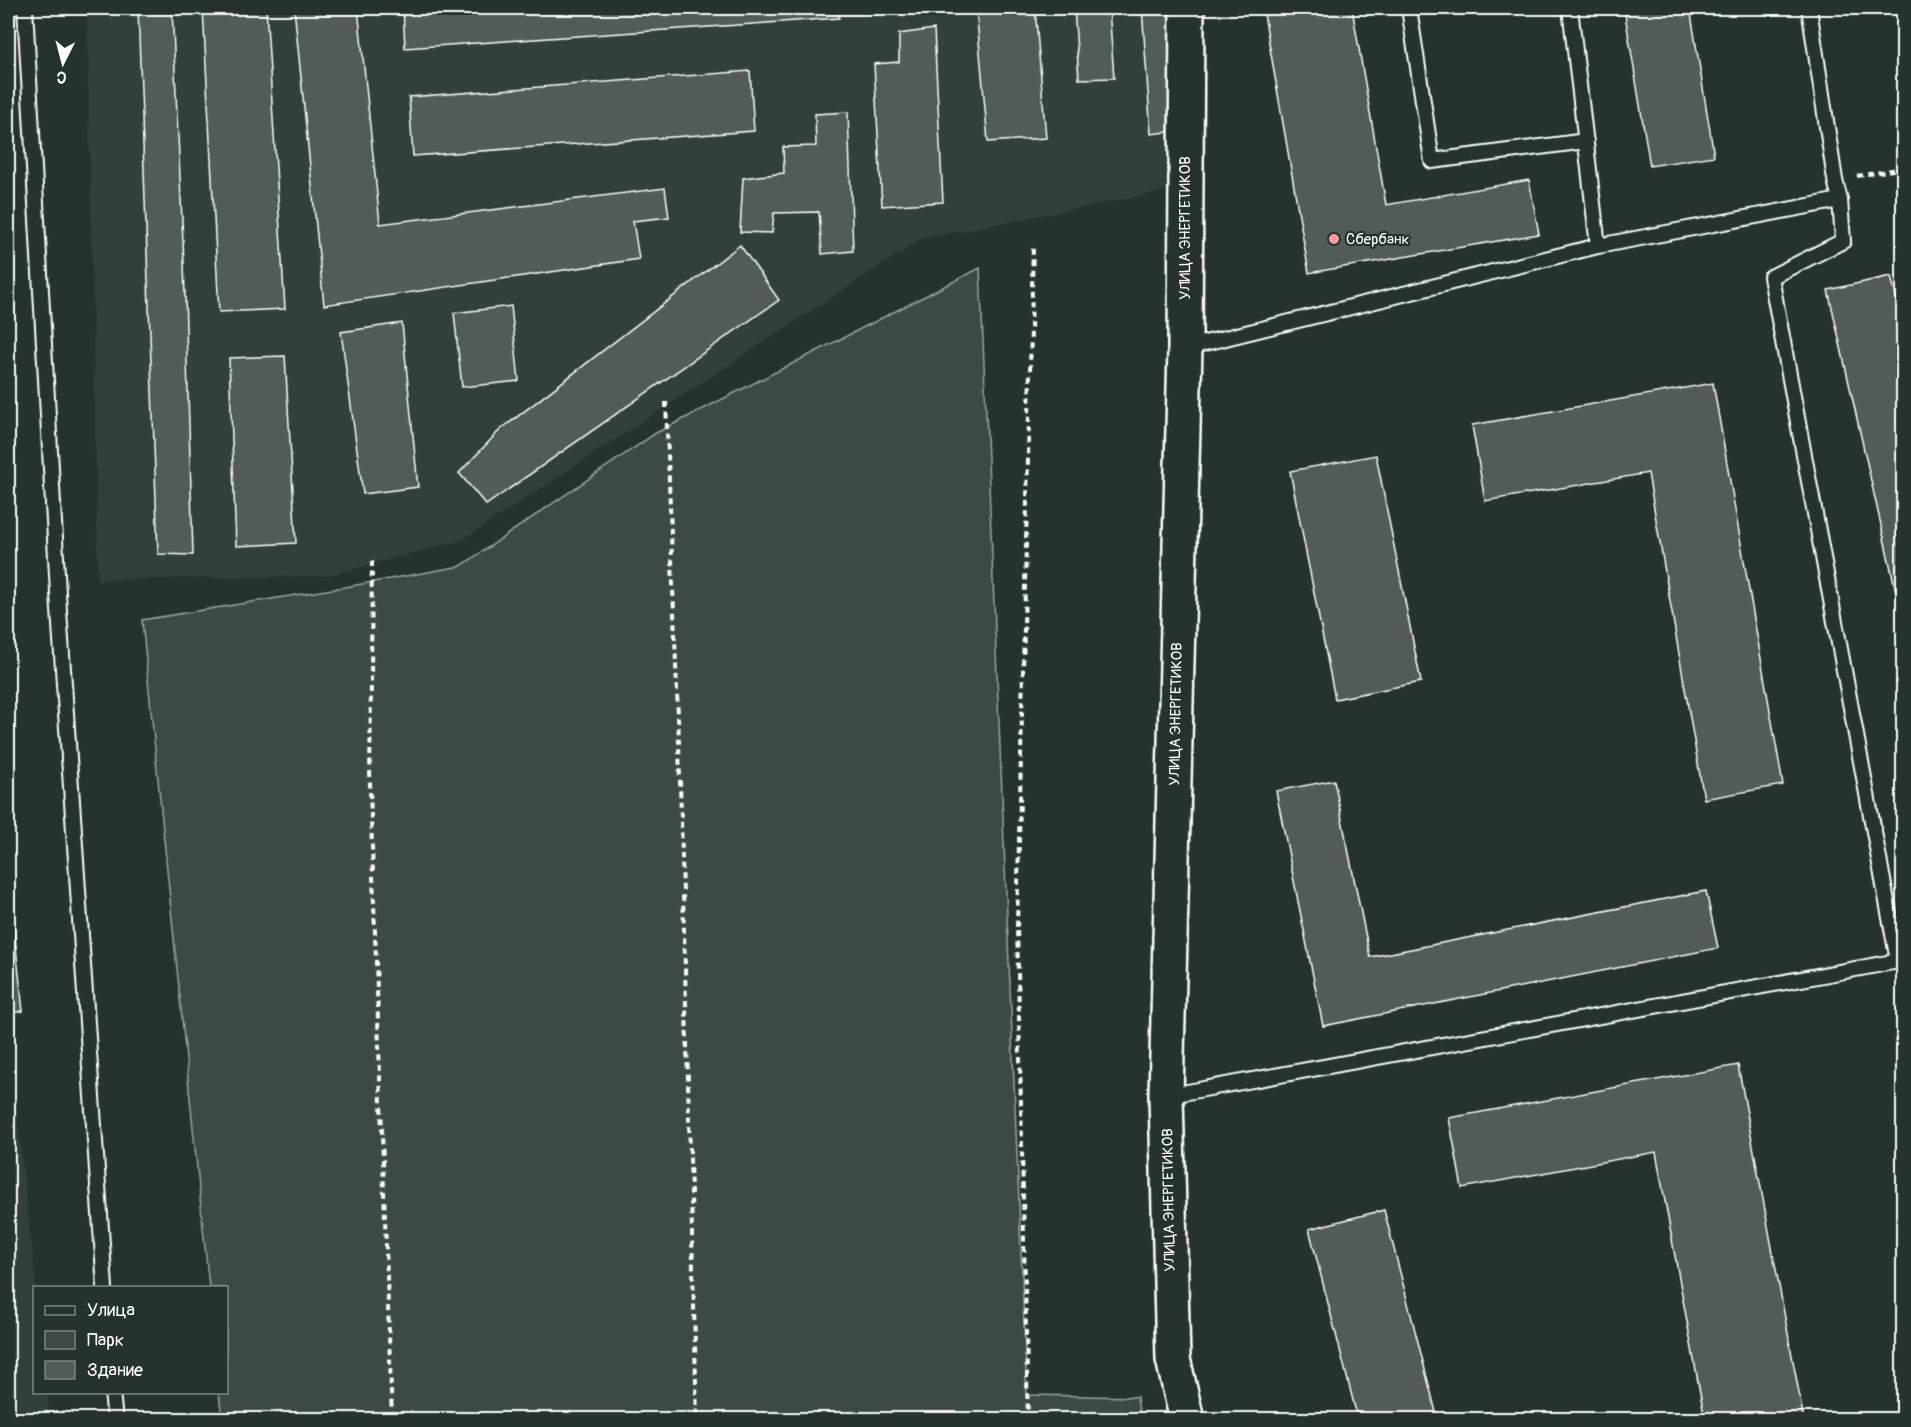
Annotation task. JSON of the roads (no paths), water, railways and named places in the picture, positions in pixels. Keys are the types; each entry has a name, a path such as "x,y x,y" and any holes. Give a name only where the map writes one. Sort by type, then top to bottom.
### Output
{"street":[{"name":"УЛИЦА ЭНЕРГЕТИКОВ","path":"1187,8 1185,348 1166,1096 1173,1359 1187,1419"}],"lane":[{"path":"25,8 60,621 105,1286"},
{"path":"1408,8 1432,161 1586,141"},
{"path":"1570,8 1598,246"},
{"path":"1166,1096 1901,960 1771,277 1843,241 1840,200 1809,8"},
{"path":"1185,348 1598,246 1840,200"},
{"path":"112,1394 115,1419"}],"place":[{"name":"Сбербанк","path":"1334,239"}]}
